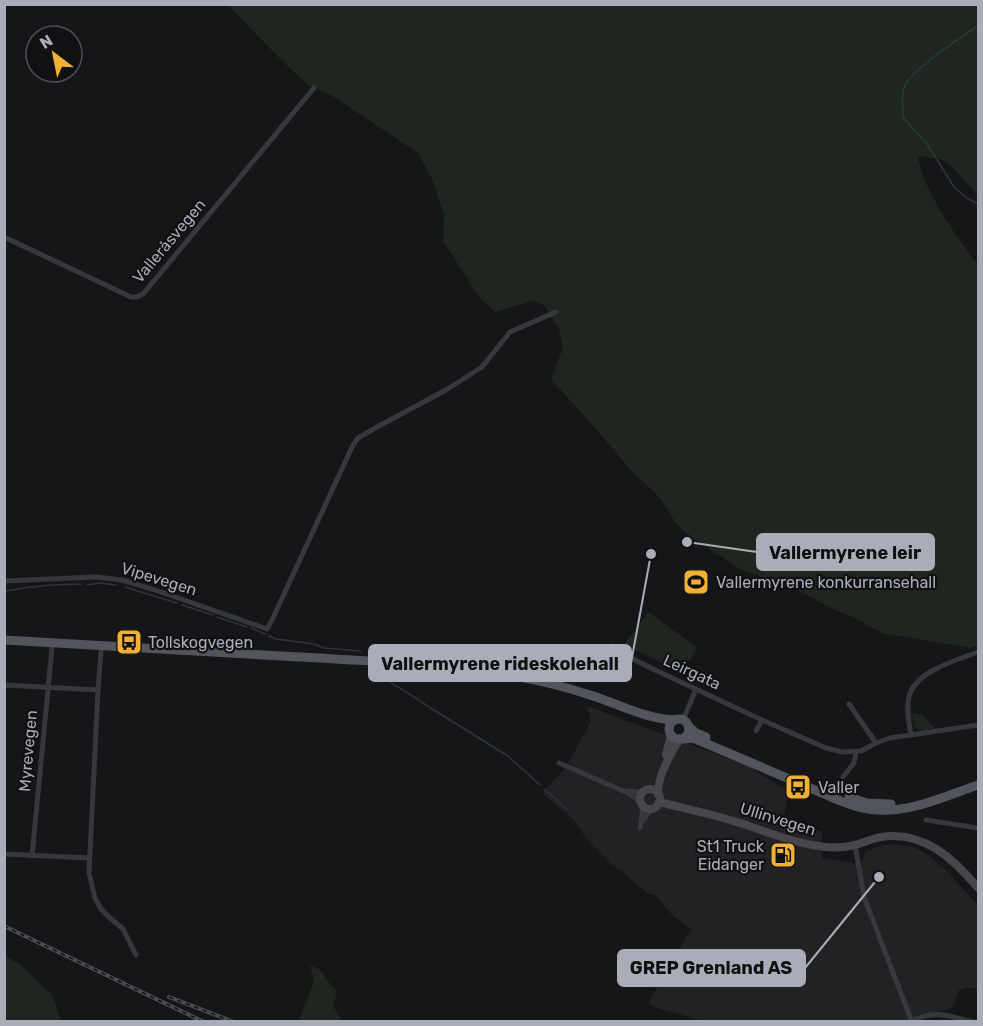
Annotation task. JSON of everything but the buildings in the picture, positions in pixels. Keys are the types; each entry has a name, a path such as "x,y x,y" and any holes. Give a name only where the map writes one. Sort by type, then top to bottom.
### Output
{"main road":[{"path":"4,640 430,666 529,678 566,687 649,717 682,722 702,736 864,805"},
{"path":"649,717 676,737 698,740 784,777 864,805 894,804 958,792 978,785"},
{"path":"682,722 670,725 676,737 673,749 658,786 656,806 651,809 646,808 641,803 640,797 654,781 676,737 688,733 682,722"},
{"name":"Ullinvegen","path":"646,791 654,790 658,798 807,844 831,848 855,845 880,837 913,838 949,857 978,888"}],"street":[{"name":"Valleråsvegen","path":"4,237 130,297 137,297 143,294 314,88"},
{"name":"Vipevegen","path":"4,581 96,577 122,580 267,628 273,620 358,438 483,367 510,332 556,312"},
{"name":"Leirgata","path":"612,646 631,658 696,689 826,748 856,752"},
{"name":"Myrevegen","path":"32,856 52,648"},
{"path":"101,651 89,873 95,898 101,909 123,929 136,955"},
{"path":"911,735 908,703 910,693 917,681 927,674 978,652"},
{"path":"4,685 98,690"},
{"path":"682,722 696,689"},
{"path":"849,704 876,743"},
{"path":"756,731 762,720"},
{"path":"843,777 854,763 856,752 876,743 890,738 978,725"},
{"path":"559,763 633,796 641,803 640,827 651,809"},
{"name":"Ullinvegen","path":"621,791 646,791"},
{"path":"926,820 978,828"},
{"path":"855,845 866,904 912,1021 928,1014 944,1015 973,1022"},
{"path":"4,854 89,858"}],"shaded area":[{"path":"228,5 978,5 978,196 952,166 941,159 918,156 933,198 960,241 978,264 978,645 970,648 882,633 804,593 740,569 687,534 675,522 661,499 636,476 551,379 563,348 559,329 544,305 533,301 495,312 480,298 443,241 444,215 432,179 418,153 331,95 309,86"},
{"path":"648,612 698,648 681,672 624,645"},
{"path":"587,706 754,768 758,773 789,791 784,817 822,832 822,858 860,864 866,851 883,845 911,846 922,851 948,872 978,905 978,989 965,988 958,991 954,1005 949,1009 926,1016 919,1021 703,1021 654,1007 649,1002 691,929 672,915 656,896 649,894 614,866 586,838 573,819 542,793 566,767 591,721"},
{"path":"912,713 923,715 934,728 920,731 914,726"},
{"path":"5,956 21,965 52,995 61,1021 5,1021"},
{"path":"310,965 322,971 337,992 333,1006 342,1021 296,1021 299,1020 314,982"}],"waterway":[{"path":"978,26 937,54 915,73 904,88 902,98 903,117 927,144 954,187 978,204"},
{"path":"87,585 101,583 116,585"},
{"path":"7,591 81,584"},
{"path":"125,587 177,603"},
{"path":"182,605 213,615"},
{"path":"217,617 247,627"},
{"path":"251,628 265,634"},
{"path":"269,636 324,648 361,652"},
{"path":"376,672 508,756 540,785"},
{"path":"544,789 567,809"}],"railway":[{"path":"4,926 204,1022"},
{"path":"169,997 234,1022"}],"place":[{"name":"Vallermyrene leir","path":"687,542"},
{"name":"Vallermyrene rideskolehall","path":"651,554"},
{"name":"Vallermyrene konkurransehall","path":"696,582"},
{"name":"Tollskogvegen","path":"129,642"},
{"name":"Valler","path":"798,787"},
{"name":"St1 Truck Eidanger","path":"783,855"},
{"name":"GREP Grenland AS","path":"879,877"}]}
